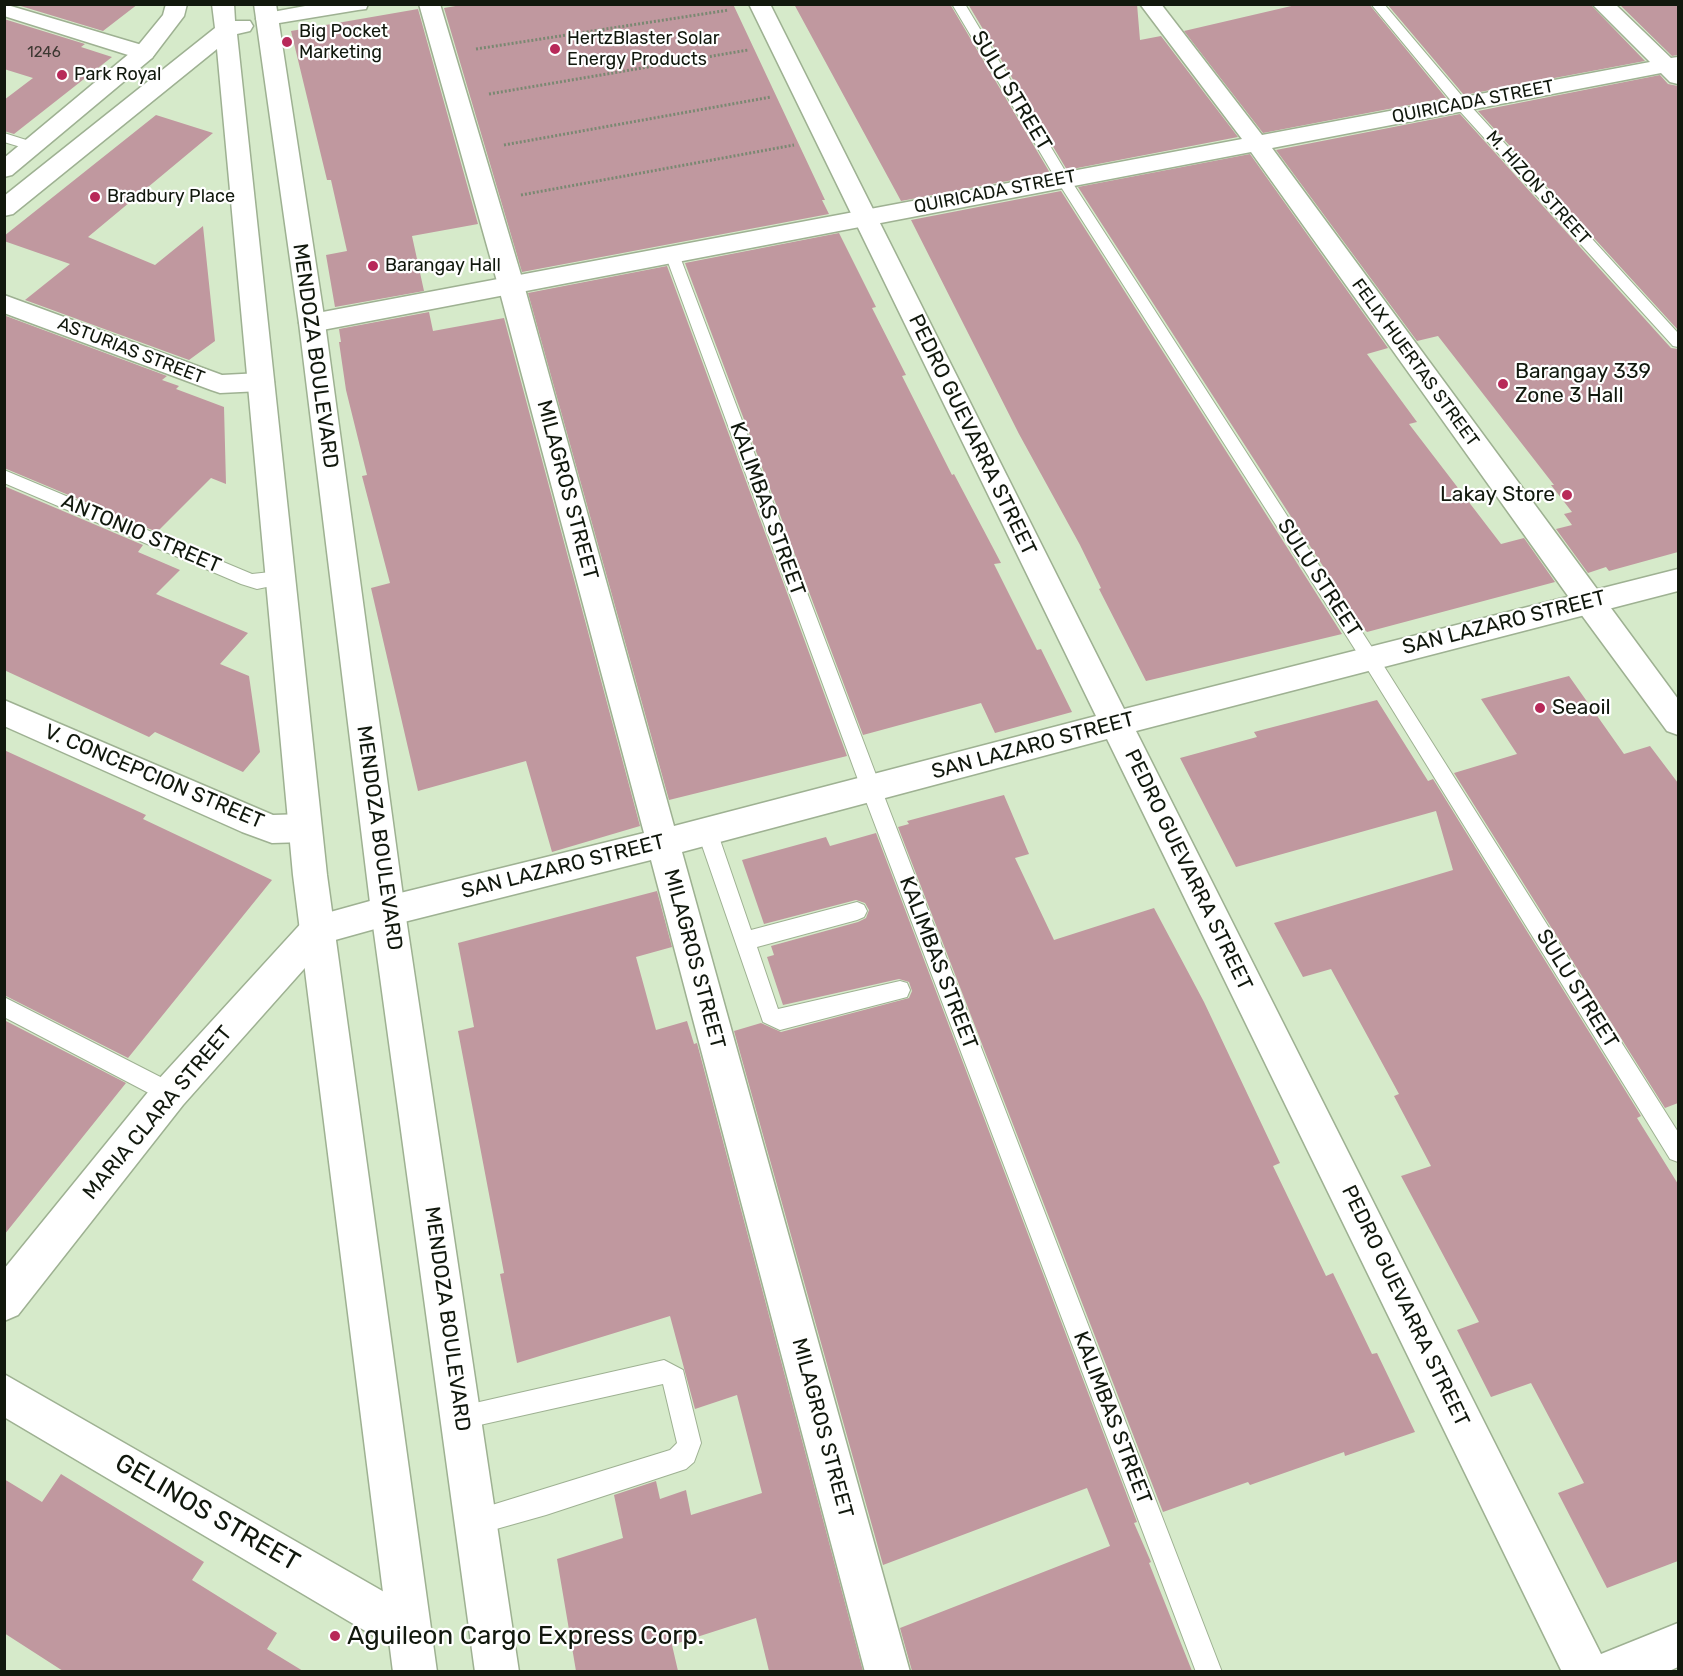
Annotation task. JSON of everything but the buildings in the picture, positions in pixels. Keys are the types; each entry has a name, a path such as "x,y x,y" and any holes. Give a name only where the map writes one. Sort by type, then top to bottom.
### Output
{"street":[{"path":"4,170 144,53 173,16 177,4"},
{"path":"4,209 224,17 358,4"},
{"name":"MILAGROS STREET","path":"429,4 470,151 511,285 888,1671"},
{"name":"FELIX HUERTAS STREET","path":"1150,4 1256,142 1588,602 1678,722"},
{"path":"1602,4 1674,69"},
{"name":"PEDRO GUEVARRA STREET","path":"759,5 1586,1671"},
{"path":"4,9 144,53"},
{"name":"MENDOZA BOULEVARD","path":"266,12 312,323 379,913 462,1417 497,1671"},
{"path":"224,17 305,828 413,1652"},
{"name":"QUIRICADA STREET","path":"312,323 1256,142 1674,69"},
{"name":"ASTURIAS STREET","path":"4,303 220,384 261,382"},
{"name":"SAN LAZARO STREET","path":"317,930 662,843 1370,657 1678,580"},
{"name":"V. CONCEPCION STREET","path":"4,712 272,829 305,828"},
{"name":"MARIA CLARA STREET","path":"4,1301 170,1093 317,930"},
{"name":"GELINOS STREET","path":"4,1395 413,1652"},
{"path":"1611,1671 1678,1646"}],"lane":[{"name":"SULU STREET","path":"958,4 1063,179 1370,657 1678,1151"},
{"name":"M. HIZON STREET","path":"1377,4 1462,105 1678,342"},
{"path":"4,137 33,147"},
{"name":"KALIMBAS STREET","path":"672,254 871,788 1209,1671"},
{"name":"ANTONIO STREET","path":"4,476 247,579 257,582 280,578"},
{"path":"707,831 770,1016 780,1020 900,990"},
{"path":"744,941 857,911"},
{"path":"4,1006 170,1093"},
{"path":"462,1417 664,1372 675,1378 688,1443 685,1453 677,1460 475,1522"}],"path":[{"path":"443,54 759,5"},
{"path":"456,100 778,44"},
{"path":"470,151 802,92"},
{"path":"485,202 826,139"}],"place":[{"name":"Big Pocket Marketing","path":"287,42"},
{"name":"HertzBlaster Solar Energy Products","path":"555,49"},
{"name":"Park Royal","path":"62,75"},
{"name":"Bradbury Place","path":"95,197"},
{"name":"Barangay Hall","path":"373,266"},
{"name":"Barangay 339 Zone 3 Hall","path":"1503,384"},
{"name":"Lakay Store","path":"1567,495"},
{"name":"Seaoil","path":"1540,708"},
{"name":"Aguileon Cargo Express Corp.","path":"335,1636"}]}
